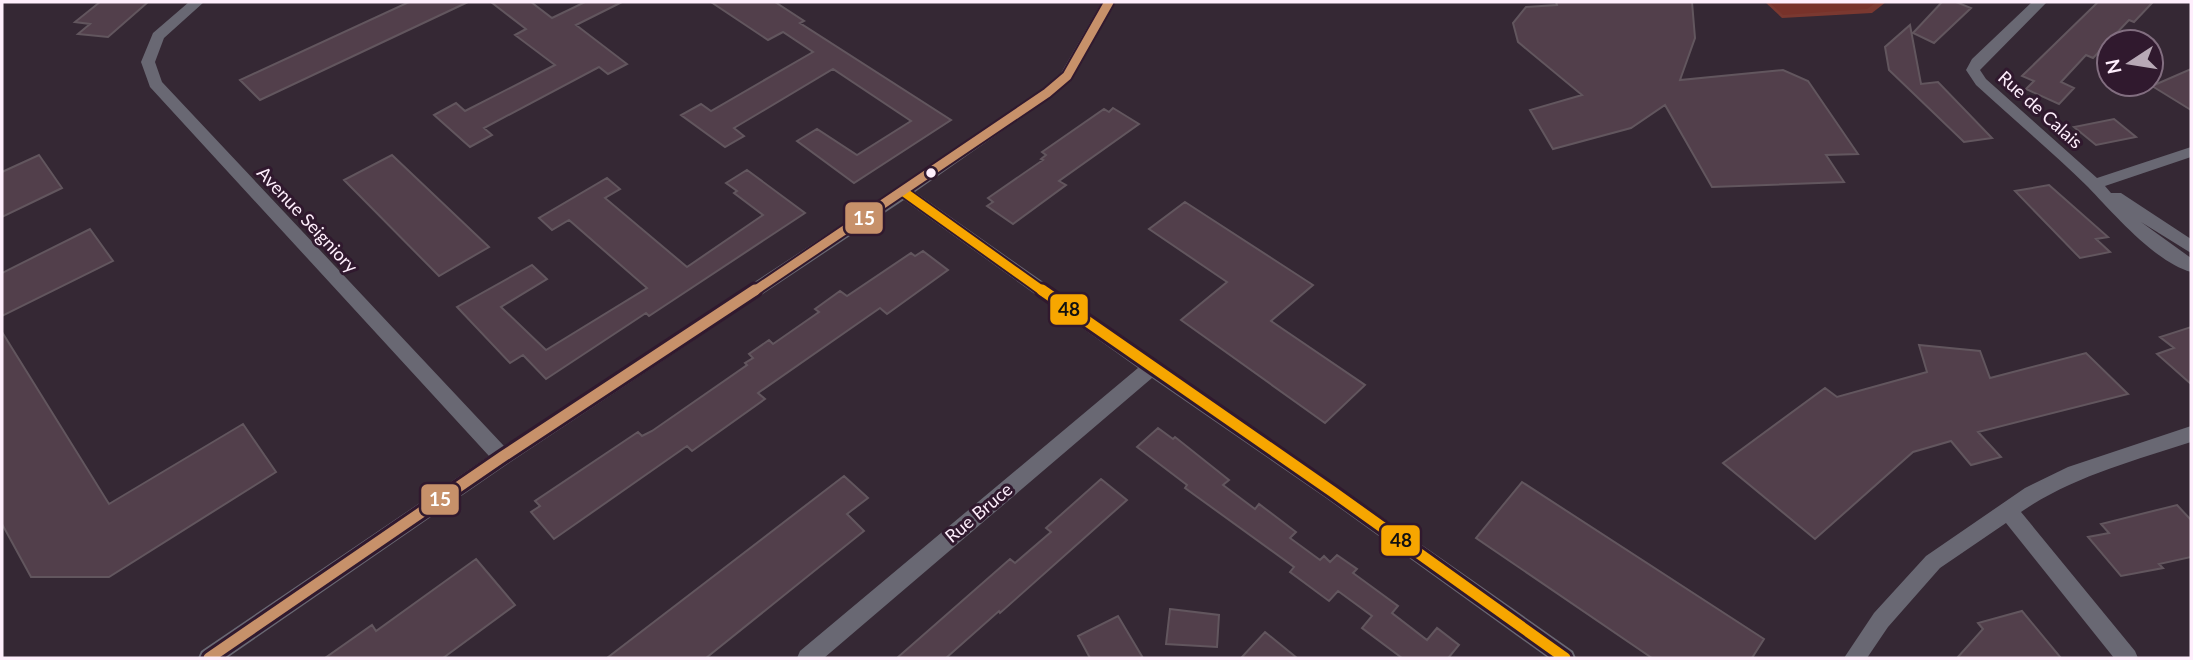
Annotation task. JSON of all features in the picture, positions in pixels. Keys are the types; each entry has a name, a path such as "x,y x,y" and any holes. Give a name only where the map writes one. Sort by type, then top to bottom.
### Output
{"street":[{"name":"Avenue Seigniory","path":"197,2 158,36 148,62 155,84 502,457"},
{"path":"209,658 502,457 904,192 1047,93 1067,76 1109,2"},
{"name":"Rue de Calais","path":"2040,2 1977,62 1973,70 1981,82 2094,184 2117,210 2149,238 2191,266"},
{"path":"2094,184 2191,152"},
{"name":"Rue de Calais","path":"2094,184 2191,247"},
{"path":"904,192 1565,658"},
{"name":"Rue Bruce","path":"808,658 1151,368"},
{"path":"1855,658 1881,620 1933,562 2032,494 2075,473 2191,434"},
{"path":"2009,512 2127,658"}],"shaded area":[{"path":"1765,2 1886,2 1872,13 1782,18"},
{"path":"1769,2 1877,2 1867,9 1783,15"}],"building":[{"path":"100,2 148,2 108,37 78,34 90,24 75,22"},
{"path":"409,2 468,2 260,100 240,80"},
{"path":"491,2 531,2 552,18 585,2 622,2 576,25 627,64 608,74 599,67 484,128 492,135 470,147 434,115 456,103 465,111 555,65 515,35 526,29"},
{"path":"711,2 775,2 804,21 800,23 951,120 854,183 797,141 817,129 857,155 911,121 833,69 734,128 744,136 725,147 681,115 701,104 711,111 813,52 783,32 768,40"},
{"path":"1556,2 1692,2 1695,38 1680,80 1783,70 1808,81 1858,154 1826,155 1844,182 1712,187 1665,105 1631,128 1553,149 1530,110 1582,95 1518,42 1513,23 1526,7 1557,5"},
{"path":"1942,2 1956,2 1971,8 1934,43 1913,33"},
{"path":"2098,2 2153,2 2134,22 2129,20 2121,28 2095,28 2095,56 2093,58 2086,55 2061,82 2074,88 2059,104 2026,89 2034,81 2022,76"},
{"path":"1910,25 1921,84 1938,82 1992,138 1964,142 1889,70 1885,47"},
{"path":"2191,69 2191,110 2165,94 2165,80"},
{"path":"1113,108 1139,124 1059,181 1066,185 1013,224 987,206 993,202 988,198 1043,160 1041,159 1046,155 1042,152 1104,109 1109,112"},
{"path":"2114,119 2136,137 2096,145 2074,127"},
{"path":"39,155 62,188 2,217 2,172"},
{"path":"392,155 489,247 439,276 344,180"},
{"path":"747,170 805,213 649,316 646,313 546,379 523,355 510,363 457,307 532,265 547,279 501,307 546,350 647,288 569,220 552,230 539,218 607,178 620,189 605,198 687,267 763,215 734,193 737,191 726,183"},
{"path":"2049,185 2108,237 2096,239 2110,252 2080,258 2015,191"},
{"path":"1185,202 1313,285 1271,321 1365,385 1325,423 1181,320 1227,282 1149,229"},
{"path":"90,229 113,261 2,316 2,273"},
{"path":"923,251 948,270 887,314 880,308 758,393 765,399 692,451 687,446 554,539 531,512 540,506 535,501 638,432 642,436 652,431 747,365 745,363 753,358 749,354 769,340 773,344 819,312 815,309 840,291 847,296 911,253 915,256"},
{"path":"2191,327 2191,384 2157,354 2174,348 2160,337"},
{"path":"2,332 109,504 243,424 276,472 109,577 31,577 2,524"},
{"path":"1919,345 1980,351 1990,378 2086,353 2128,394 1978,432 2001,457 1971,465 1951,441 1913,452 1815,539 1723,463 1825,388 1837,397 1927,372"},
{"path":"1158,428 1173,439 1175,437 1229,480 1223,485 1255,509 1259,504 1296,532 1290,538 1320,560 1324,556 1330,562 1337,555 1357,569 1353,573 1398,606 1392,613 1427,640 1437,628 1459,645 1449,657 1451,658 1402,658 1362,628 1372,616 1338,591 1329,601 1290,572 1294,567 1185,488 1187,485 1137,447"},
{"path":"844,476 868,498 847,514 864,531 706,658 607,658"},
{"path":"1101,479 1127,500 1000,613 999,611 946,658 897,658 1010,559 1015,563 1051,532 1046,528"},
{"path":"1522,482 1764,639 1752,658 1652,658 1476,538"},
{"path":"2177,505 2191,520 2191,557 2159,564 2163,568 2121,576 2088,537 2109,533 2101,524"},
{"path":"476,559 515,605 443,658 325,658 372,625 376,631"},
{"path":"1170,609 1219,615 1217,647 1166,644"},
{"path":"2022,611 2061,658 1957,658 1983,629 1978,623"},
{"path":"1118,616 1143,658 1090,658 1078,636"},
{"path":"1265,632 1297,658 1241,658"}],"transit line":[{"name":"15","path":"209,658 502,457 904,192 1047,93 1067,76 1109,2"},
{"name":"48","path":"904,192 1565,658"}]}
